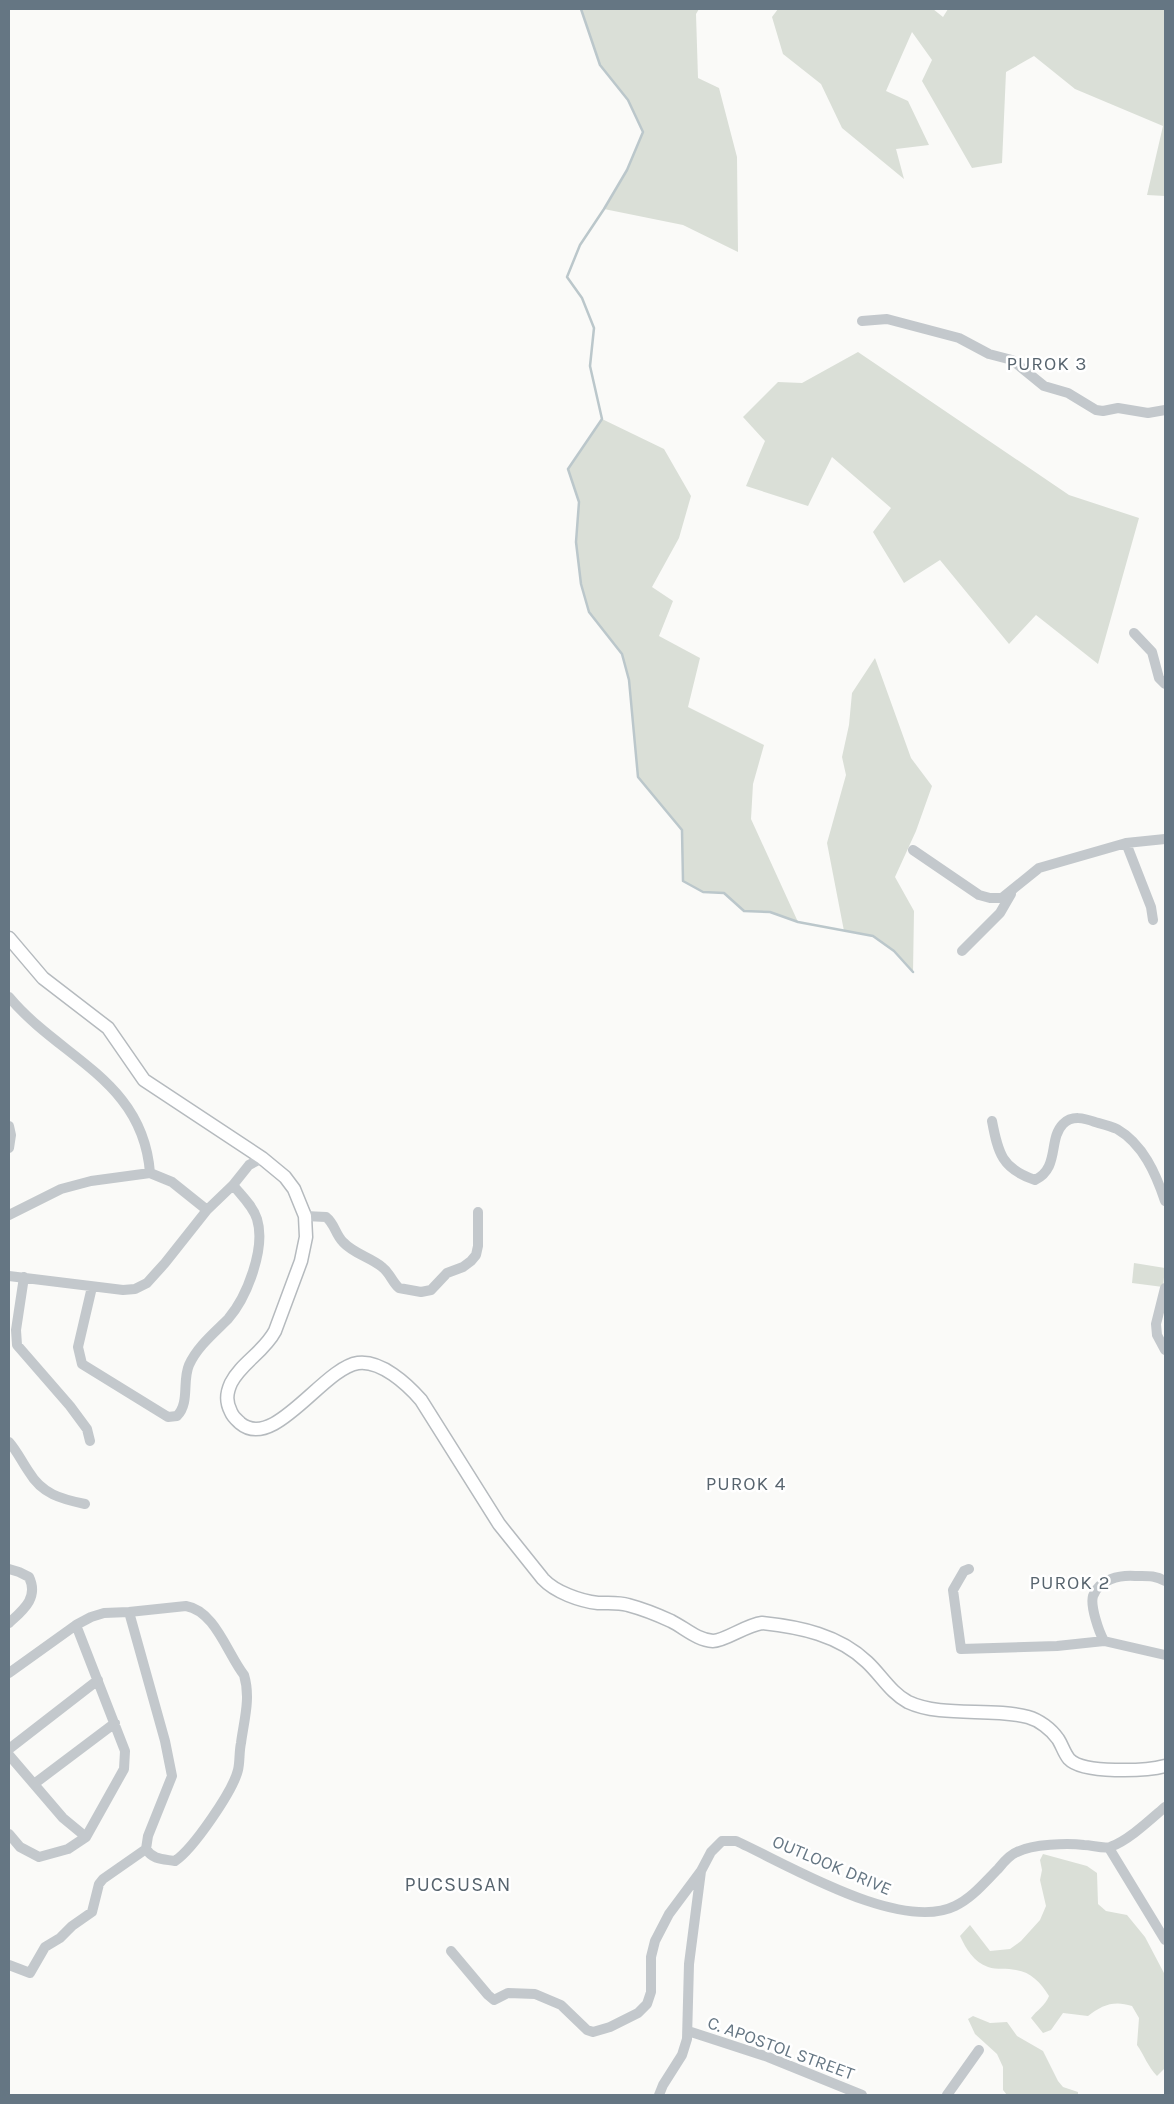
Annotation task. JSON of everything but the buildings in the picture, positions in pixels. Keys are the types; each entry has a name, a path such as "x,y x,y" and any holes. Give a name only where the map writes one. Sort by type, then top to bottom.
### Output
{"main road":[{"path":"9,938 43,978 108,1028 144,1080 262,1158 285,1177 294,1189 305,1216 306,1237 303,1252 275,1331 269,1342 238,1372 229,1388 227,1404 232,1416 243,1425 252,1429 267,1428 291,1412 320,1386 347,1367 362,1363 373,1366 388,1372 409,1386 421,1400 499,1524 550,1587 562,1594 595,1602 626,1604 672,1622 696,1636 712,1641 753,1624 762,1623 822,1634 858,1654 892,1690 912,1704 944,1710 1029,1717 1049,1729 1058,1739 1069,1759 1082,1766 1125,1771 1165,1766"}],"street":[{"path":"862,321 887,320 959,338 989,354 1012,360 1044,386 1068,392 1096,410 1103,411 1118,408 1148,413 1165,410"},
{"path":"1134,633 1152,652 1159,678 1165,684"},
{"path":"913,850 979,895 990,898 1002,898 1039,868 1126,843 1165,839"},
{"path":"1126,843 1151,907 1153,920"},
{"path":"962,951 1000,913 1013,891"},
{"path":"9,997 24,1016 89,1066 122,1100 130,1110 143,1136 150,1172"},
{"path":"992,1121 997,1148 1007,1164 1022,1176 1035,1180 1045,1174 1053,1157 1061,1125 1068,1120 1078,1117 1116,1129 1135,1144 1156,1174 1165,1201"},
{"path":"9,1126 12,1135 9,1148"},
{"path":"249,1165 250,1150"},
{"path":"9,1276 92,1287 123,1290 135,1289 147,1283 166,1263 207,1210 249,1165 262,1158"},
{"path":"9,1215 62,1189 99,1180 150,1172 172,1182 207,1210"},
{"path":"92,1287 78,1347 82,1364 168,1417 177,1416 181,1412 185,1400 188,1366 213,1332 228,1318 254,1270 259,1236 257,1220 251,1206 232,1185"},
{"path":"305,1216 326,1217 335,1226 340,1239 345,1244 356,1253 384,1268 399,1288 421,1292 431,1290 447,1273 464,1267 476,1255 478,1246 478,1212"},
{"path":"24,1277 16,1330 18,1345 66,1400 87,1429 90,1442"},
{"path":"1165,1288 1156,1324 1157,1335 1165,1350"},
{"path":"9,1442 36,1482 44,1490 55,1497 85,1504"},
{"path":"9,1569 29,1577 33,1591 27,1604 9,1624"},
{"path":"969,1569 964,1571 952,1590 961,1649 1057,1646 1104,1641 1165,1654"},
{"path":"1104,1641 1095,1620 1093,1601 1093,1596 1099,1588 1117,1576 1152,1575 1165,1581"},
{"path":"9,1673 76,1625 90,1617 104,1613 186,1606 195,1608 208,1618 244,1675 248,1698 238,1769 221,1803 180,1858 175,1861 158,1859 150,1855 146,1849 148,1836 172,1776 165,1741 129,1612"},
{"path":"9,1834 20,1847 39,1857 68,1849 86,1837 124,1769 125,1751 76,1625"},
{"path":"9,1749 98,1680"},
{"path":"34,1784 115,1723"},
{"path":"9,1755 62,1818 86,1837"},
{"path":"1165,1807 1128,1836 1109,1848 1165,1940"},
{"name":"OUTLOOK DRIVE","path":"659,2095 663,2085 682,2055 688,2032 689,1964 701,1870 711,1852 722,1841 736,1841 820,1881 866,1900 902,1911 922,1912 939,1911 953,1907 964,1900 1017,1852 1035,1847 1070,1845 1109,1848"},
{"path":"9,1965 30,1973 45,1947 60,1938 72,1926 92,1912 103,1879 146,1849"},
{"path":"451,1951 494,2000 508,1993 535,1994 561,2005 587,2030 592,2032 600,2031 638,2012 647,2004 651,1992 651,1957 655,1941 669,1914 701,1870"},
{"name":"C. APOSTOL STREET","path":"688,2032 768,2057 862,2095"},
{"path":"947,2095 979,2050"}],"shaded area":[{"path":"581,9 699,9 696,14 698,78 719,88 737,157 738,252 683,225 604,209 627,170 643,132 628,100 600,65"},
{"path":"778,9 933,9 943,17 948,9 1165,9 1165,196 1147,195 1163,126 1075,89 1034,56 1006,72 1002,163 972,168 922,81 932,60 912,32 886,91 908,101 929,145 896,149 904,179 842,128 821,84 783,54 772,17"},
{"path":"858,352 1069,495 1139,518 1098,664 1036,615 1009,644 940,560 904,583 873,532 891,508 832,457 808,506 746,486 765,441 743,417 778,382 802,383"},
{"path":"602,419 664,449 691,496 679,538 652,587 673,601 659,636 700,658 688,707 764,745 753,784 751,819 798,922 770,912 744,911 724,893 703,892 683,881 681,830 638,777 629,680 622,654 589,612 581,584 576,542 579,502 568,469"},
{"path":"875,658 911,758 932,786 916,831 895,877 914,911 913,972 894,951 873,936 844,931 827,843 846,775 842,757 849,725 852,693"},
{"path":"1134,1263 1165,1268 1163,1287 1132,1283"},
{"path":"1043,1854 1087,1866 1097,1873 1098,1904 1106,1911 1127,1915 1145,1937 1165,1975 1165,2068 1157,2076 1137,2045 1139,2018 1132,2006 1120,2003 1108,2005 1088,2016 1063,2013 1051,2030 1043,2033 1031,2018 1049,1996 1043,1987 1031,1976 1021,1971 991,1968 983,1965 971,1954 962,1941 960,1936 970,1925 990,1951 1010,1949 1021,1941 1040,1920 1046,1906 1040,1880 1042,1870 1040,1860"},
{"path":"973,2016 990,2023 1007,2022 1017,2036 1043,2051 1058,2081 1063,2087 1078,2092 1078,2095 1007,2095 1003,2090 1003,2067 997,2054 975,2034 968,2019"}],"waterway":[{"path":"581,9 600,65 628,100 643,132 627,170 580,245 567,277 582,298 594,328 590,366 602,419 568,469 579,502 576,542 581,584 589,612 622,654 629,680 638,777 682,830 683,881 703,892 724,893 744,911 770,912 798,922 873,936 894,951 913,972"}],"district":[{"name":"PUROK 3","path":"1047,363"},
{"name":"PUROK 4","path":"746,1483"},
{"name":"PUROK 2","path":"1070,1582"},
{"name":"PUCSUSAN","path":"458,1884"}]}
